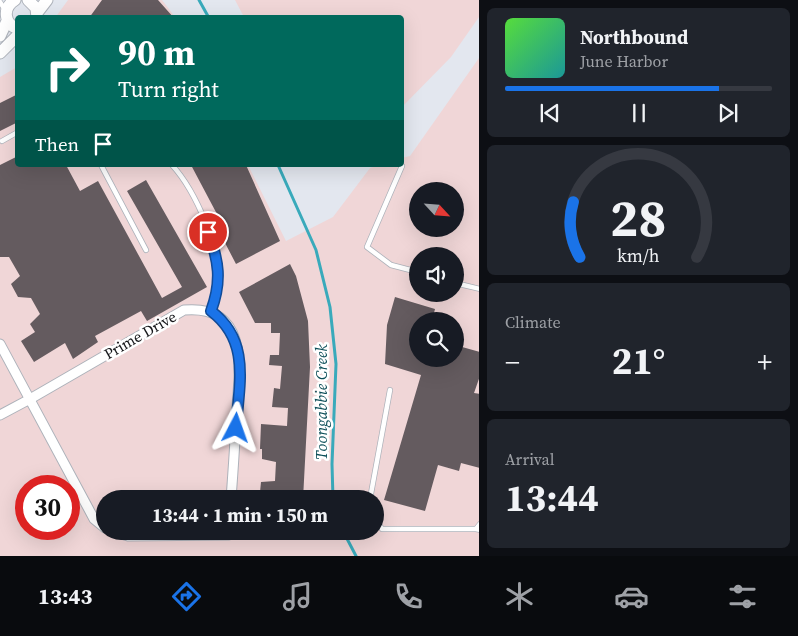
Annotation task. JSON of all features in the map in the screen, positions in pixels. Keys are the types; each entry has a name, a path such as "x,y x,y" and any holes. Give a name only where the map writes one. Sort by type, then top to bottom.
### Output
{"street":[{"path":"0,36 4,11 15,0"},
{"path":"28,0 34,4 37,15"},
{"path":"37,15 47,0"},
{"path":"4,11 15,26"},
{"path":"0,53 15,38"},
{"name":"Prime Drive","path":"0,415 30,400 184,310 200,308 211,311"},
{"path":"211,311 231,330 240,358 232,490"},
{"path":"0,344 96,521"}],"lane":[{"path":"2,141 15,134"},
{"path":"102,167 146,250"},
{"path":"173,167 188,188 214,246 219,271 219,289 211,311"},
{"path":"402,167 367,247 391,265 409,270"},
{"path":"464,285 479,289"},
{"path":"372,490 390,390"},
{"path":"384,529 478,530 479,524"}],"shaded area":[{"path":"68,0 162,0 173,15 57,15"},
{"path":"235,0 479,0 479,17 451,57 404,105 404,15 243,15"},
{"path":"479,58 479,556 0,556 0,77 15,68 15,167 249,167 286,241 333,217 370,168 404,167 404,157 410,156"}],"building":[{"path":"102,0 158,0 171,15 91,15"},
{"path":"15,96 15,124 0,131 0,103"},
{"path":"15,158 15,167 67,167 80,191 98,181 162,298 182,287 127,191 146,180 207,287 147,321 141,311 95,336 98,342 73,359 65,343 34,362 21,341 35,332 30,324 40,314 31,298 18,297 11,284 20,276 9,257 0,257 0,165"},
{"path":"192,167 247,167 280,241 236,264 223,239 226,237 215,217 218,216"},
{"path":"290,264 296,276 308,321 310,367 303,490 260,490 261,482 275,481 276,462 262,459 262,449 260,449 261,424 287,426 288,408 272,407 274,388 280,389 282,366 269,365 270,355 279,355 280,333 271,333 271,323 255,323 239,292"},
{"path":"395,297 435,309 434,312 409,312 409,367 464,367 464,348 479,352 479,379 474,393 479,394 479,468 461,463 459,471 438,465 425,511 384,500 421,375 385,364 387,325"}],"waterway":[{"name":"Toongabbie Creek","path":"199,0 207,15"},
{"name":"Toongabbie Creek","path":"279,167 316,250 330,307 336,364 333,490"},
{"name":"Toongabbie Creek","path":"348,540 356,556"}],"route":[{"path":"208,232 214,246 219,271 219,289 211,311 222,319 231,330 240,358 236,428"}]}
